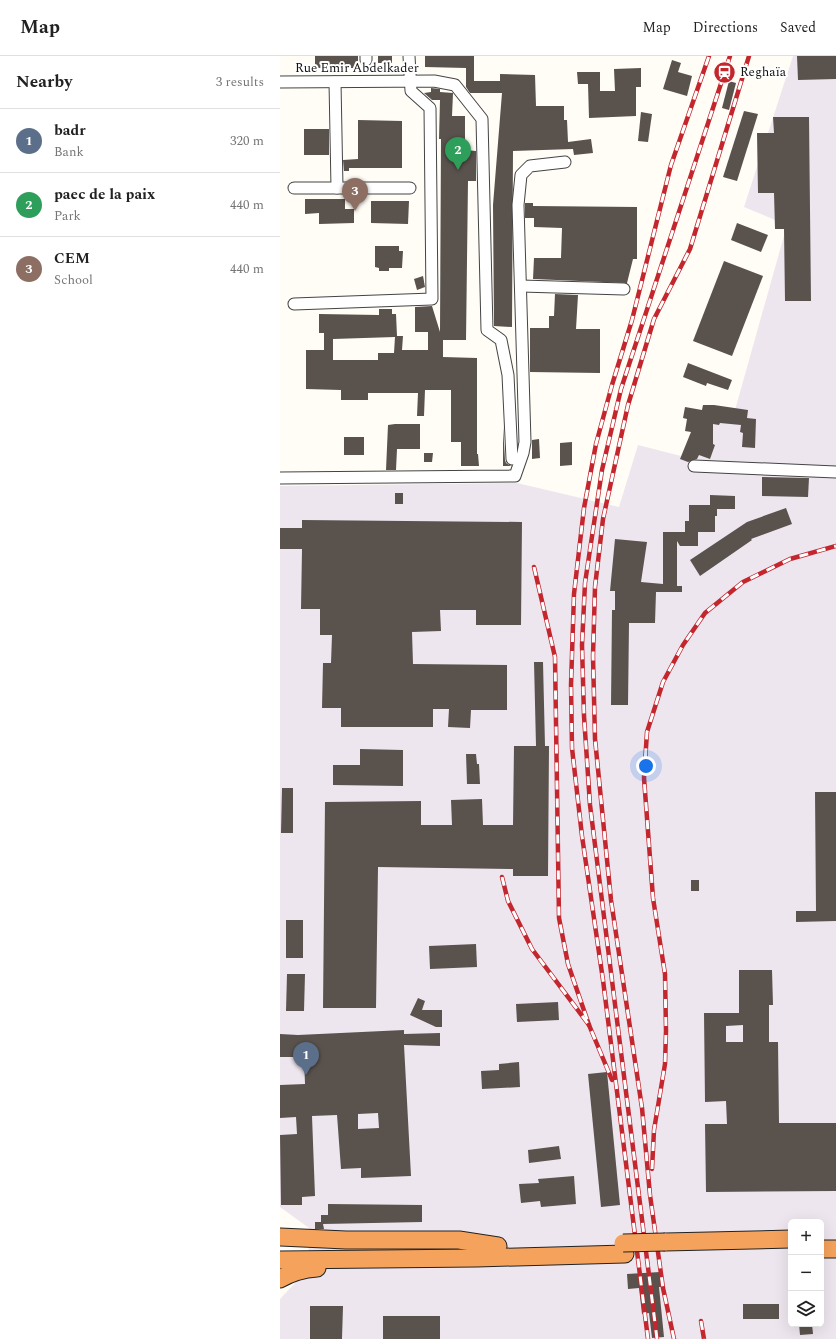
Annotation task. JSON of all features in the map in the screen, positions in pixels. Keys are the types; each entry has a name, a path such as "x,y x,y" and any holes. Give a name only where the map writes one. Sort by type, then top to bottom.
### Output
{"highway":[{"path":"824,1239 836,1238"},
{"path":"281,1239 458,1240 501,1252"},
{"path":"281,1239 406,1253"},
{"path":"280,1260 406,1253 666,1247 788,1239"},
{"path":"666,1247 788,1250"},
{"path":"824,1249 836,1249"},
{"path":"280,1270 452,1266 501,1252"},
{"path":"280,1279 290,1273 304,1269"}],"street":[{"path":"294,304 432,299 430,108 411,91 409,82 409,56"},
{"name":"Rue Emir Abdelkader","path":"280,82 434,82 455,85 482,119 487,330 501,340 508,375 512,459"},
{"path":"335,82 337,188"},
{"path":"280,478 515,476 525,442 518,205 521,175 530,166 565,162"},
{"path":"294,188 410,188"},
{"path":"521,286 624,289"},
{"path":"694,466 836,472"}],"shaded area":[{"path":"793,56 836,56 836,1339 280,1339 280,1299 296,1282 308,1274 309,1228 280,1207 280,486 517,483 619,507 638,445 685,457 703,406 735,410 787,225 744,207"}],"building":[{"path":"315,56 358,56 358,68 315,68"},
{"path":"378,56 392,56 392,63 378,63"},
{"path":"425,56 474,56 474,81 500,81 500,74 535,75 536,106 564,106 564,120 567,120 568,142 591,139 593,153 574,155 573,149 513,151 512,327 494,326 493,205 502,93 470,93 466,87 466,68 425,67"},
{"path":"797,56 836,56 836,79 798,80"},
{"path":"672,60 681,63 678,72 692,76 687,96 663,89"},
{"path":"641,68 641,87 636,87 636,116 589,118 588,84 578,84 577,72 600,72 600,91 615,91 614,69"},
{"path":"729,81 736,83 729,110 722,108"},
{"path":"431,88 440,89 440,92 453,93 452,116 465,116 465,150 476,151 476,181 468,181 466,340 443,340 443,357 477,358 477,454 479,466 461,466 461,442 451,442 451,390 425,390 424,416 417,416 418,393 368,393 368,400 341,400 341,390 306,389 306,350 324,350 324,333 319,333 319,314 379,315 379,309 392,309 392,314 396,314 397,336 403,336 402,350 428,350 428,332 415,332 415,307 432,306 440,332 440,100 432,100 424,93 431,92","holes":["395,337 394,353 378,353 378,360 333,360 333,339"]},
{"path":"744,111 758,114 737,181 723,177"},
{"path":"641,112 652,114 648,142 638,141"},
{"path":"773,117 809,117 811,301 785,301 784,229 775,229 774,193 758,193 757,133 774,133"},
{"path":"358,120 402,121 402,168 349,168 349,171 344,171 343,160 358,159"},
{"path":"304,129 329,129 329,155 304,155"},
{"path":"305,199 345,199 345,209 354,209 354,223 319,224 319,213 305,214"},
{"path":"371,201 409,201 408,224 371,223"},
{"path":"525,203 533,203 533,206 637,207 637,259 633,259 627,283 533,279 534,258 561,258 562,228 534,227 534,218 525,218"},
{"path":"737,223 768,235 761,252 731,240"},
{"path":"375,246 399,246 399,251 403,251 402,268 389,268 389,271 379,271 379,268 375,267"},
{"path":"724,261 763,276 732,356 693,341"},
{"path":"423,276 425,287 417,290 414,279"},
{"path":"555,294 578,295 576,329 600,329 600,373 530,372 530,328 549,328 549,316 554,316"},
{"path":"688,363 732,380 728,390 707,383 706,386 683,377"},
{"path":"703,405 714,405 748,410 747,418 756,419 755,448 742,447 743,433 740,432 741,425 720,423 719,425 713,424 713,444 715,445 710,459 699,455 697,459 688,462 680,459 691,432 685,431 687,419 683,418 685,407 702,410"},
{"path":"420,424 420,449 397,449 396,470 386,470 388,425"},
{"path":"503,427 505,460 506,463 511,466 503,466"},
{"path":"344,437 364,437 364,455 344,455"},
{"path":"539,439 540,458 532,459 532,440"},
{"path":"572,442 572,465 560,466 560,443"},
{"path":"424,453 433,453 432,462 424,462"},
{"path":"762,477 809,478 808,497 762,496"},
{"path":"395,493 403,493 403,504 395,504"},
{"path":"710,495 735,496 735,509 717,509 717,516 715,516 715,532 698,532 698,546 680,546 677,541 677,586 682,586 682,592 656,592 655,623 629,623 628,705 611,705 612,610 615,610 615,591 610,591 615,539 647,542 641,582 663,584 663,532 685,532 685,521 689,521 689,505 710,505"},
{"path":"786,508 792,524 751,539 752,540 700,576 690,560 747,522"},
{"path":"302,520 522,522 521,625 476,625 476,610 440,610 441,631 412,632 413,664 507,665 507,710 471,710 470,728 448,727 449,709 433,709 433,727 341,727 341,708 322,708 323,663 331,663 332,635 320,635 320,609 301,609 302,549 280,549 280,528 302,528"},
{"path":"534,662 543,662 545,746 549,746 548,876 513,876 513,869 378,867 376,1008 323,1008 325,802 421,801 421,825 452,825 451,800 482,799 483,825 513,825 514,746 536,746"},
{"path":"360,749 403,750 403,786 333,785 333,765 360,765"},
{"path":"466,754 476,754 477,764 479,764 480,784 467,784"},
{"path":"282,788 293,788 293,833 281,833"},
{"path":"815,792 836,792 836,921 796,922 796,911 816,911"},
{"path":"691,880 699,880 699,891 691,891"},
{"path":"286,920 303,920 303,958 286,958"},
{"path":"476,944 477,967 430,969 429,946"},
{"path":"739,970 772,970 773,1005 769,1005 769,1042 778,1042 779,1123 836,1123 836,1191 706,1192 705,1124 727,1124 726,1101 705,1102 704,1013 739,1013","holes":["743,1025 743,1042 726,1042 726,1026"]},
{"path":"287,974 305,974 304,1011 286,1011"},
{"path":"418,998 425,1001 422,1010 442,1010 442,1027 436,1027 410,1015"},
{"path":"558,1002 559,1020 517,1022 516,1004"},
{"path":"404,1030 404,1034 440,1033 440,1046 404,1045 411,1176 361,1178 361,1168 341,1169 337,1115 312,1116 315,1196 302,1197 302,1205 281,1205 280,1135 297,1134 296,1117 280,1118 280,1085 305,1084 304,1057 280,1057 280,1034 298,1035","holes":["378,1113 379,1128 358,1129 358,1114"]},
{"path":"519,1062 520,1087 482,1089 481,1071 499,1070 499,1064"},
{"path":"607,1072 620,1205 601,1207 588,1074"},
{"path":"559,1146 561,1159 529,1163 528,1150"},
{"path":"574,1176 576,1204 541,1207 540,1201 521,1203 519,1184 539,1183 538,1179"},
{"path":"328,1204 422,1205 422,1222 323,1224 324,1229 315,1229 315,1222 321,1222 321,1215 328,1215"},
{"path":"660,1272 661,1287 659,1287 664,1337 652,1338 649,1313 642,1314 639,1288 628,1289 627,1274"},
{"path":"743,1304 779,1304 779,1319 743,1319"},
{"path":"310,1306 343,1306 342,1339 310,1339"},
{"path":"383,1316 440,1316 440,1339 383,1339"},
{"path":"799,1327 812,1327 813,1334 800,1335"}],"railway":[{"path":"648,1339 603,980 582,836 572,748 571,685 574,594 584,508 596,444 632,320 671,165 709,56"},
{"path":"657,1339 590,805 584,716 582,645 585,583 602,470 621,389 730,56"},
{"path":"674,1339 663,1288 650,1195 642,1108 611,900 595,739 593,656 595,587 603,519 628,405 654,319 690,249 749,56"},
{"path":"652,1169 654,1130 665,1064 666,1031 665,974 653,898 644,778 647,732 663,682 683,645 705,613 743,582 790,559 836,546"},
{"path":"534,567 555,657 559,918 568,964 589,1025"},
{"path":"502,877 508,901 532,949 589,1025 612,1080"},
{"path":"701,1321 704,1339"}],"place":[{"name":"Reghaïa","path":"725,72"},
{"name":"paec de la paix","path":"458,170"},
{"name":"CEM","path":"355,211"},
{"name":"badr","path":"306,1075"}]}
